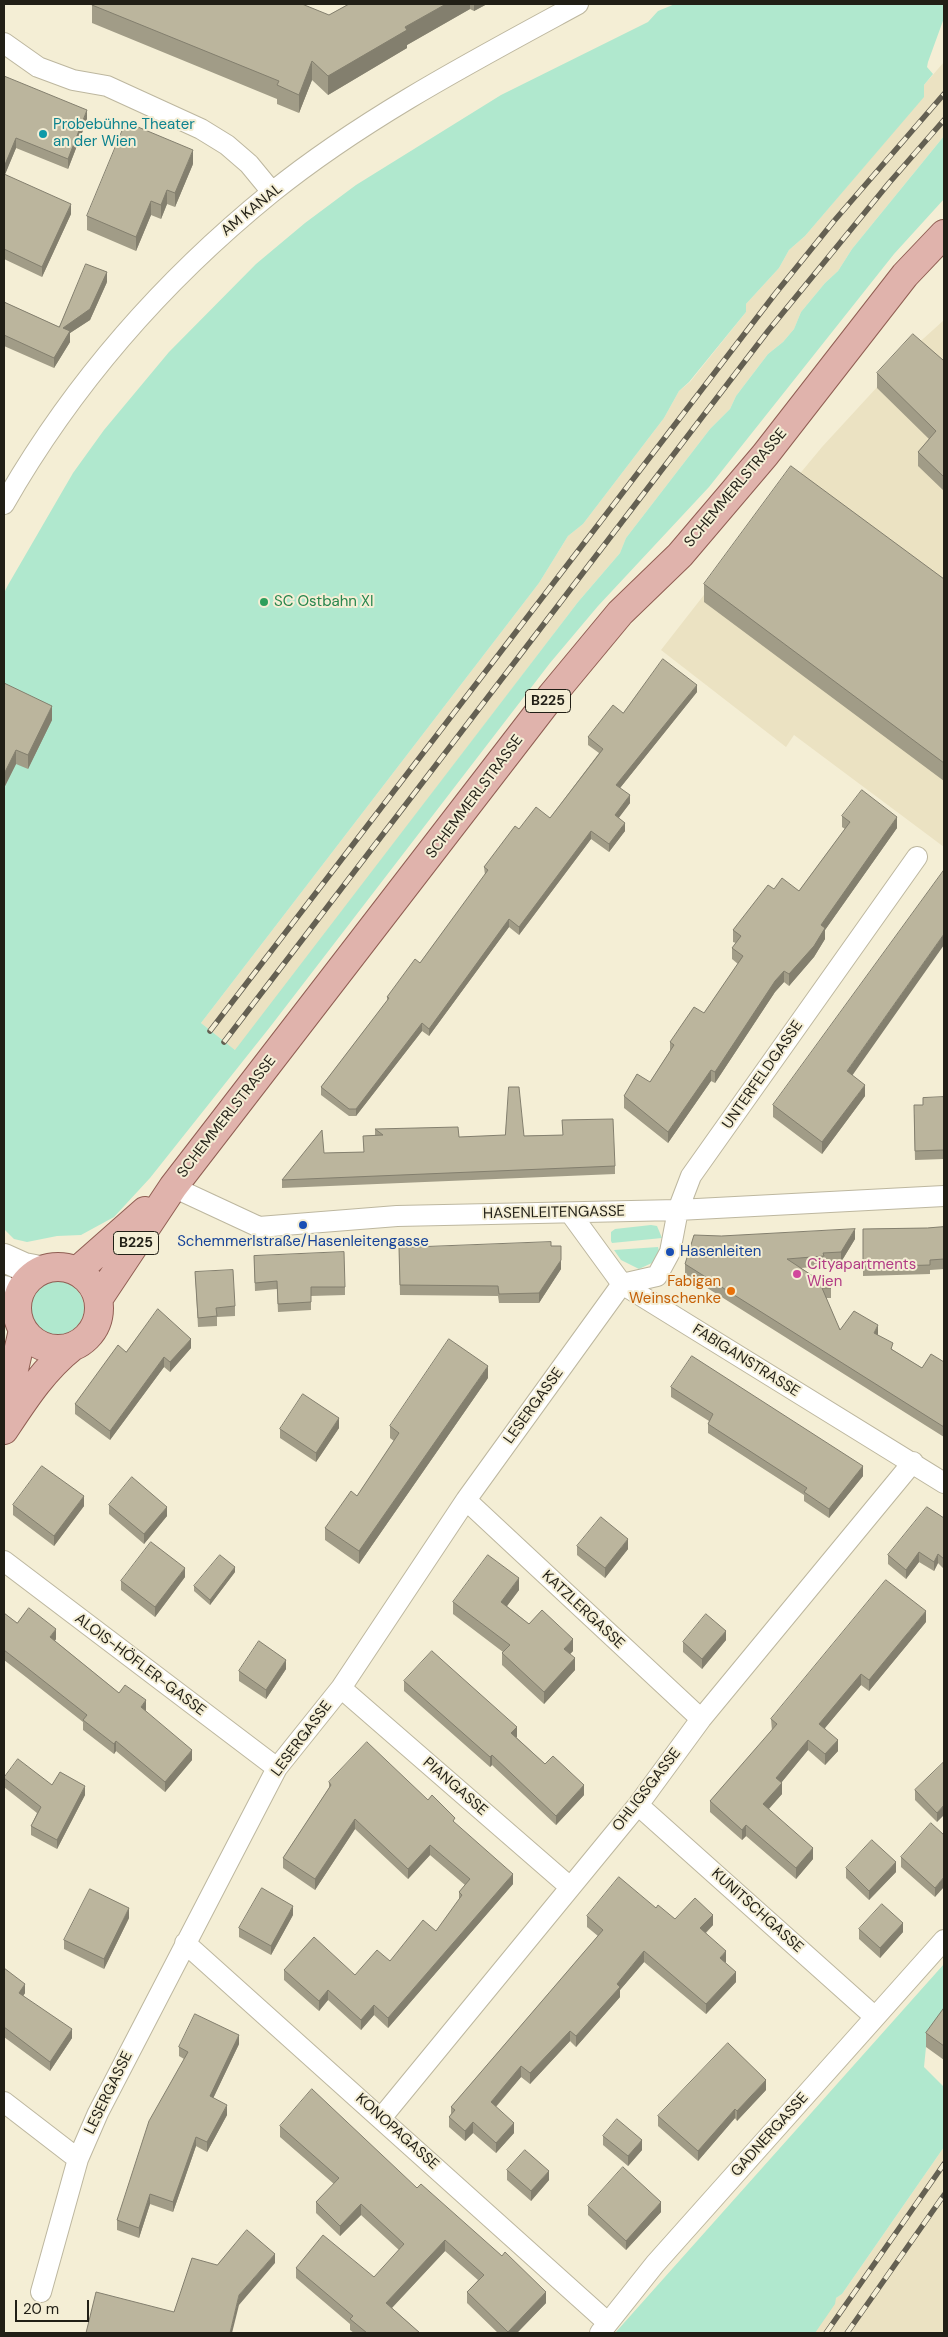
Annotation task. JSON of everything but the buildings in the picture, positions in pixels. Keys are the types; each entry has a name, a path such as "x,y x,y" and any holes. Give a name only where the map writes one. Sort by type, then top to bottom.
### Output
{"main road":[{"name":"SCHEMMERLSTRASSE","path":"98,1298 173,1188 552,695 620,613 680,555 765,455 905,275 944,234"},
{"name":"SCHEMMERLSTRASSE","path":"77,1271 173,1188"},
{"path":"4,1430 33,1386 54,1362 84,1340 94,1329 100,1312 98,1298 90,1281 77,1271 67,1267 53,1267 40,1270 29,1279 20,1291 11,1297 18,1316 24,1330 32,1340 57,1350 72,1347"},
{"path":"4,1392 14,1374 24,1330"}],"street":[{"name":"AM KANAL","path":"4,504 52,430 115,344 164,290 210,244 272,192 344,141 420,92 578,4"},
{"path":"4,43 38,67 73,80 107,86 201,129 227,145 249,164 272,192"},
{"name":"UNTERFELDGASSE","path":"622,1284 657,1276 670,1252 678,1210 691,1176 917,857"},
{"name":"HASENLEITENGASSE","path":"173,1188 259,1227 397,1216 571,1214 944,1196"},
{"name":"FABIGANSTRASSE","path":"571,1214 622,1284 913,1462 944,1483"},
{"path":"4,1258 24,1267 40,1270"},
{"name":"LESERGASSE","path":"40,2292 78,2159 98,2113 277,1768 340,1688 466,1500 622,1284"},
{"name":"OHLIGSGASSE","path":"382,2118 638,1805 701,1719 913,1462"},
{"name":"KATZLERGASSE","path":"466,1500 701,1719"},
{"name":"ALOIS-HÖFLER-GASSE","path":"4,1561 277,1768"},
{"name":"PIANGASSE","path":"340,1688 570,1887"},
{"name":"KUNITSCHGASSE","path":"638,1805 875,2017"},
{"name":"GADNERGASSE","path":"603,2328 656,2264 944,1940"},
{"name":"KONOPAGASSE","path":"186,1943 382,2118 603,2328"},
{"path":"4,2102 78,2159"}],"shaded area":[{"path":"944,62 944,136 852,249 838,271 825,283 801,312 794,329 783,342 768,354 736,396 730,409 710,429 626,538 620,553 578,602 236,1051 201,1023 539,583 568,536 583,524 664,418 679,391 690,382 746,312 746,304 779,268 789,250 805,236 923,97 924,85"},
{"path":"944,320 944,847 794,735 786,747 661,650 778,500 822,447 913,348"},
{"path":"944,2147 944,2333 811,2333 836,2298 842,2294"}],"green space":[{"name":"SC Ostbahn XI","path":"675,4 944,4 944,18 928,62 927,67 933,74 924,85 924,97 805,236 789,250 779,268 746,304 746,312 689,382 679,391 664,418 583,524 568,536 539,583 201,1023 235,1050 578,602 620,553 626,538 710,429 730,409 736,396 768,354 783,342 794,329 801,312 825,283 838,271 852,249 944,136 944,199 894,254 709,487 598,606 550,663 270,1027 150,1178 114,1217 81,1235 57,1236 27,1242 14,1239 4,1229 4,593 8,585 73,473 104,430 169,352 256,264 305,223 356,185 501,95 648,22 658,11"},
{"path":"657,1226 662,1238 612,1243 611,1241 611,1232 615,1229"},
{"path":"658,1247 659,1251 654,1262 639,1269 621,1260 614,1250"},
{"path":"52,1281 62,1281 72,1285 80,1293 84,1308 80,1323 72,1331 62,1335 52,1335 42,1331 34,1323 30,1313 30,1303 34,1293 42,1285"},
{"path":"944,1964 944,2021 926,2047 924,2067 944,2087 944,2147 842,2294 836,2298 835,2304 815,2333 615,2333"}],"railway":[{"path":"210,1031 775,294 834,221 944,94"},
{"path":"224,1042 768,331 889,183 944,120"},
{"path":"826,2333 944,2164"},
{"path":"847,2333 944,2195"}],"place":[{"name":"Probebühne Theater an der Wien","path":"43,134"},
{"name":"SC Ostbahn XI","path":"264,602"},
{"name":"Schemmerlstraße/Hasenleitengasse","path":"303,1225"},
{"name":"Hasenleiten","path":"670,1252"},
{"name":"Cityapartments Wien","path":"797,1274"},
{"name":"Fabigan Weinschenke","path":"731,1291"}]}
